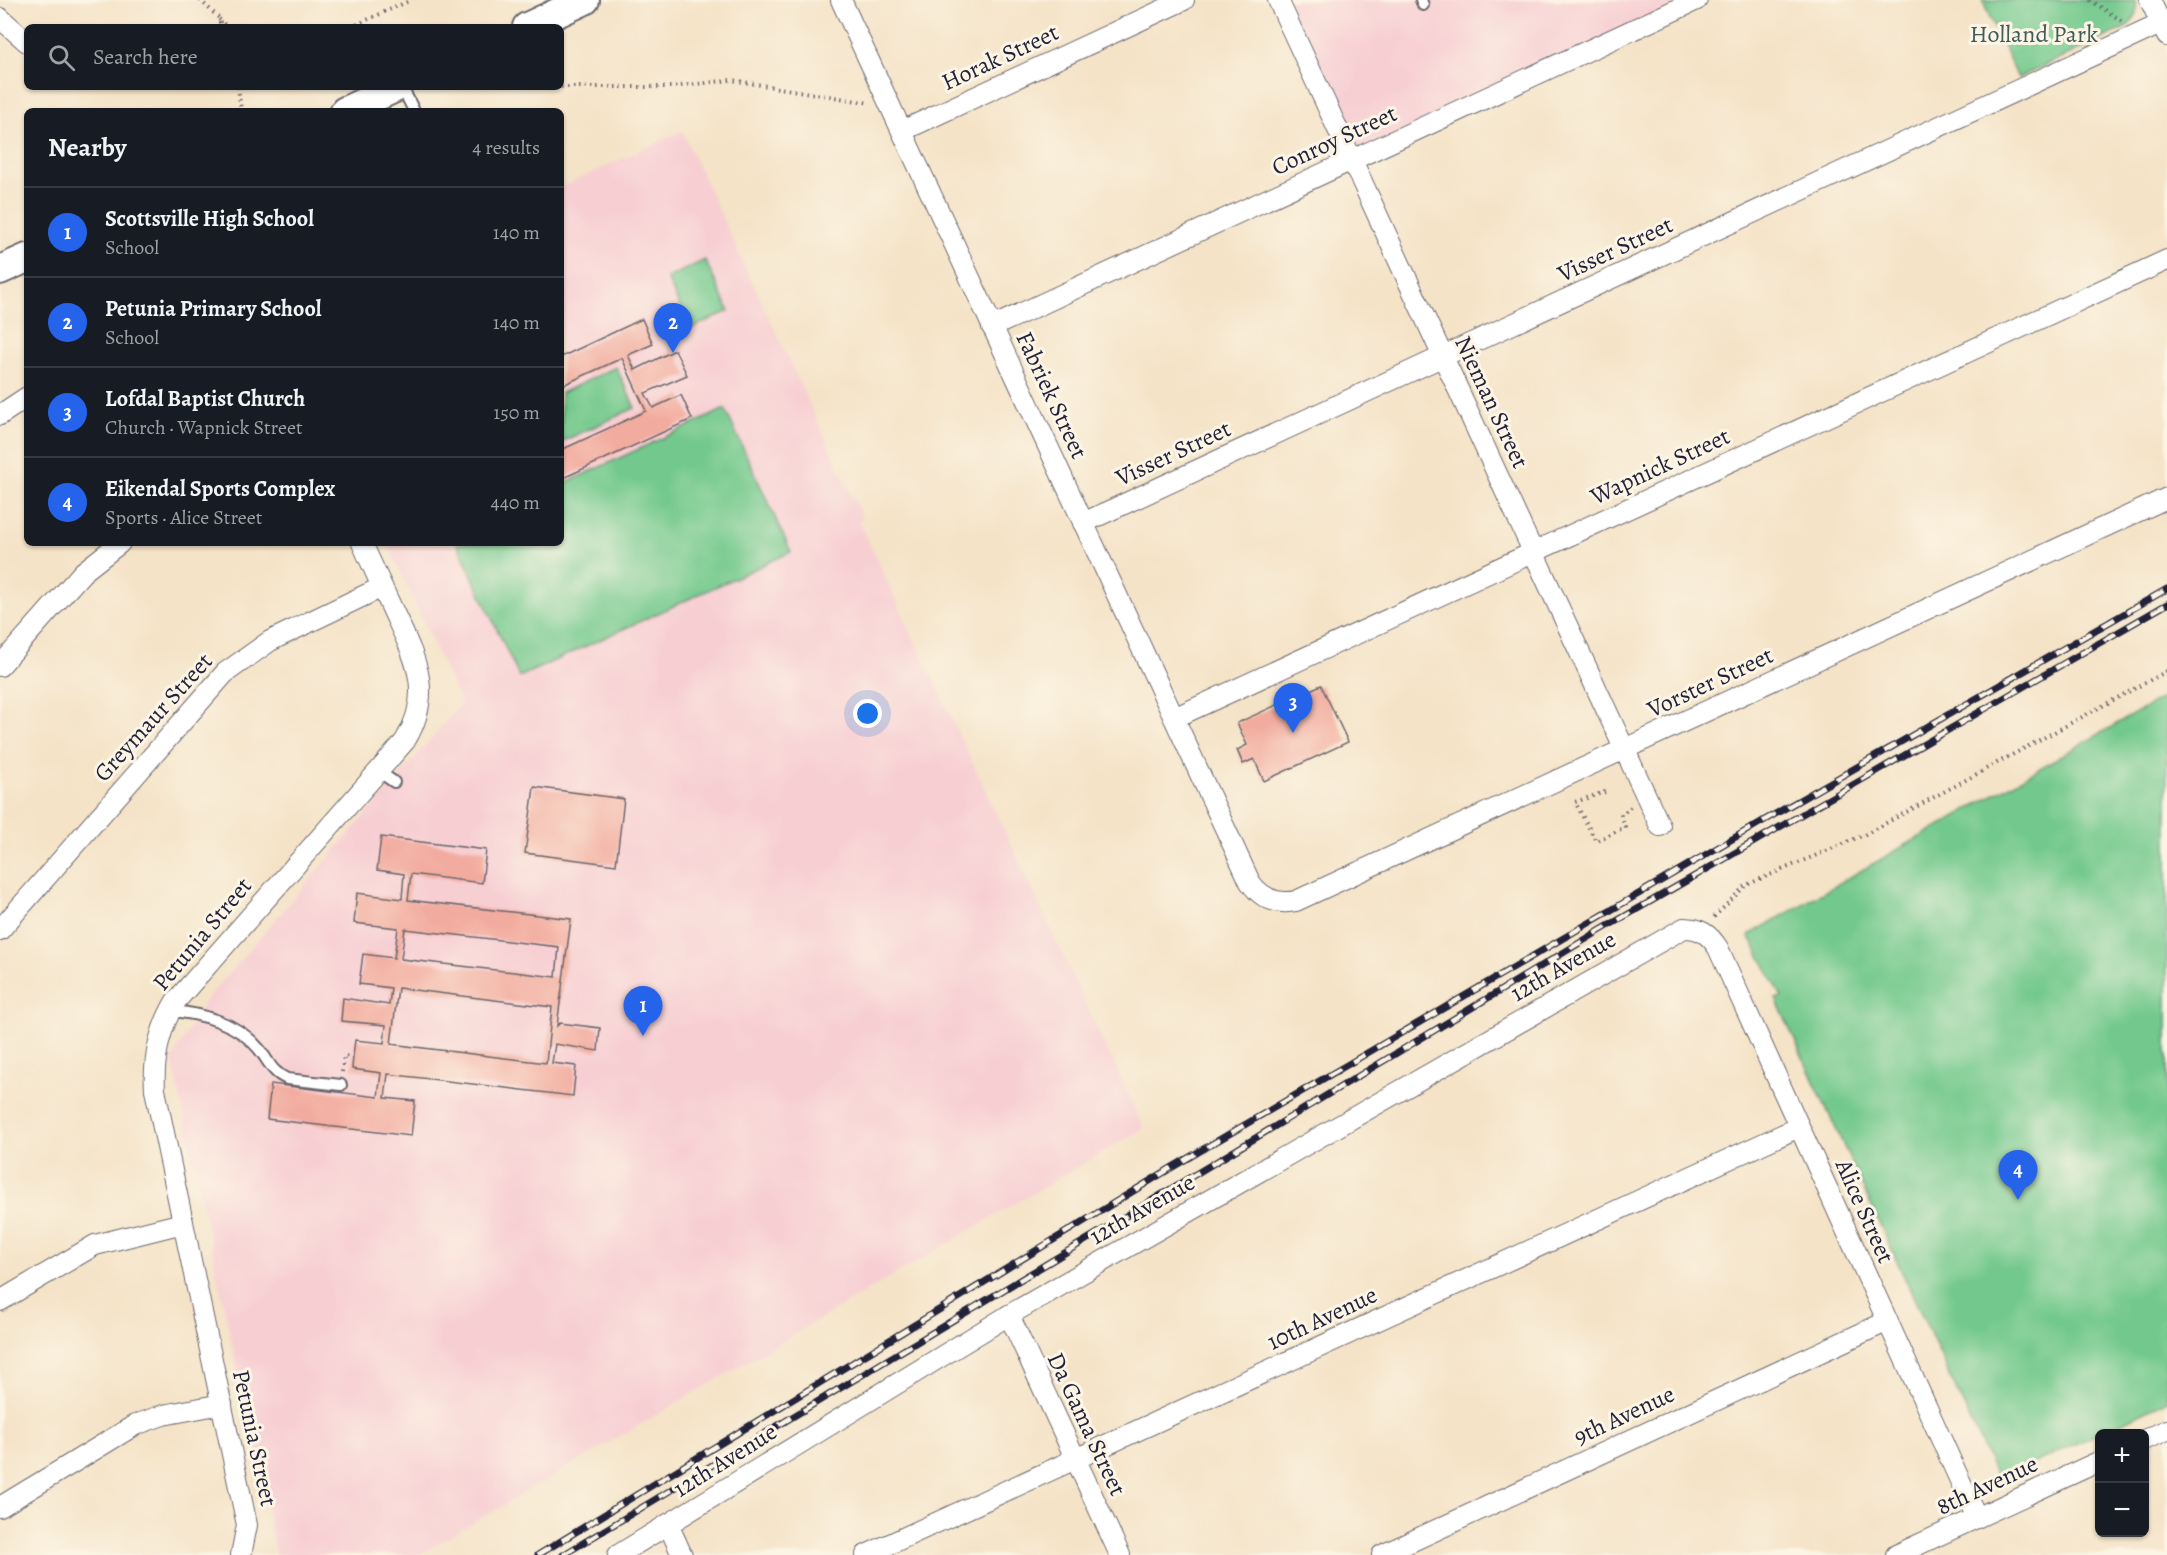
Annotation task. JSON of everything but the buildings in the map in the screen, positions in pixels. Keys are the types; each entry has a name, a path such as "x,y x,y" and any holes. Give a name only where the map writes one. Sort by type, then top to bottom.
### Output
{"street":[{"path":"533,24 585,0"},
{"name":"Fabriek Street","path":"841,0 1250,882 1256,890 1272,901"},
{"name":"Horak Street","path":"902,131 1184,0"},
{"name":"Nieman Street","path":"1278,0 1660,826"},
{"name":"Conroy Street","path":"992,327 1697,0"},
{"path":"2150,0 2165,27"},
{"path":"0,18 24,39"},
{"name":"Visser Street","path":"1083,523 2139,34 2165,27"},
{"path":"352,108 390,90"},
{"path":"0,270 24,259"},
{"name":"Wapnick Street","path":"1174,718 2167,260"},
{"path":"0,415 24,399"},
{"name":"Vorster Street","path":"1272,901 1296,901 2167,498"},
{"path":"0,666 82,572 116,546"},
{"name":"Petunia Street","path":"242,1555 247,1525 154,1090 157,1045 176,1000 386,776 411,730 421,690 416,659 363,546"},
{"name":"Greymaur Street","path":"0,930 225,673 270,641 382,587"},
{"name":"12th Avenue","path":"618,1555 1009,1315 1675,931 1683,928 1700,930"},
{"name":"Alice Street","path":"1700,930 1708,934 1718,948 1977,1518"},
{"name":"10th Avenue","path":"866,1555 1799,1127"},
{"path":"0,1301 95,1245 183,1223"},
{"name":"Da Gama Street","path":"1009,1315 1120,1555"},
{"name":"9th Avenue","path":"1382,1555 1888,1321"},
{"path":"0,1507 135,1425 163,1415 222,1404"},
{"path":"2149,1438 2167,1430"},
{"name":"8th Avenue","path":"1896,1555 2095,1463"},
{"path":"668,1524 682,1555"}],"lane":[{"path":"404,90 412,108"},
{"path":"170,1011 209,1017 244,1035 259,1049 272,1070 287,1079 340,1085"}],"path":[{"path":"200,0 224,24"},
{"path":"358,24 411,0"},
{"path":"2090,0 2139,34"},
{"path":"219,18 220,24"},
{"path":"564,87 672,87 731,80 890,106"},
{"path":"238,90 241,108"},
{"path":"1700,930 1746,885 1864,836 2167,671"},
{"path":"1605,792 1575,802 1596,841 1625,827 1621,815 1646,796"},
{"path":"340,1085 344,1056 353,1057"}],"shaded area":[{"path":"1277,0 1694,0 1351,159"},
{"path":"682,131 863,519 859,521 1144,1128 419,1555 276,1555 172,1059 206,1000 461,704 388,546 564,546 564,186"}],"green space":[{"name":"Holland Park","path":"1982,0 2135,0 2137,8 2134,19 2125,28 2018,78"},
{"path":"705,260 729,311 690,329 667,278"},
{"path":"616,367 635,408 564,441 564,392"},
{"path":"725,409 791,552 519,677 458,546 564,546 564,484"},
{"path":"2167,695 2167,1401 2107,1429 2095,1429 2095,1435 1998,1480 1776,999 1782,997 1749,935"}],"railway":[{"path":"538,1555 1171,1168 1763,821 2167,589"},
{"path":"563,1555 1601,930 2167,604"}],"place":[{"name":"Petunia Primary School","path":"673,353"},
{"name":"Lofdal Baptist Church","path":"1293,733"},
{"name":"Scottsville High School","path":"643,1036"},
{"name":"Eikendal Sports Complex","path":"2018,1200"}]}
